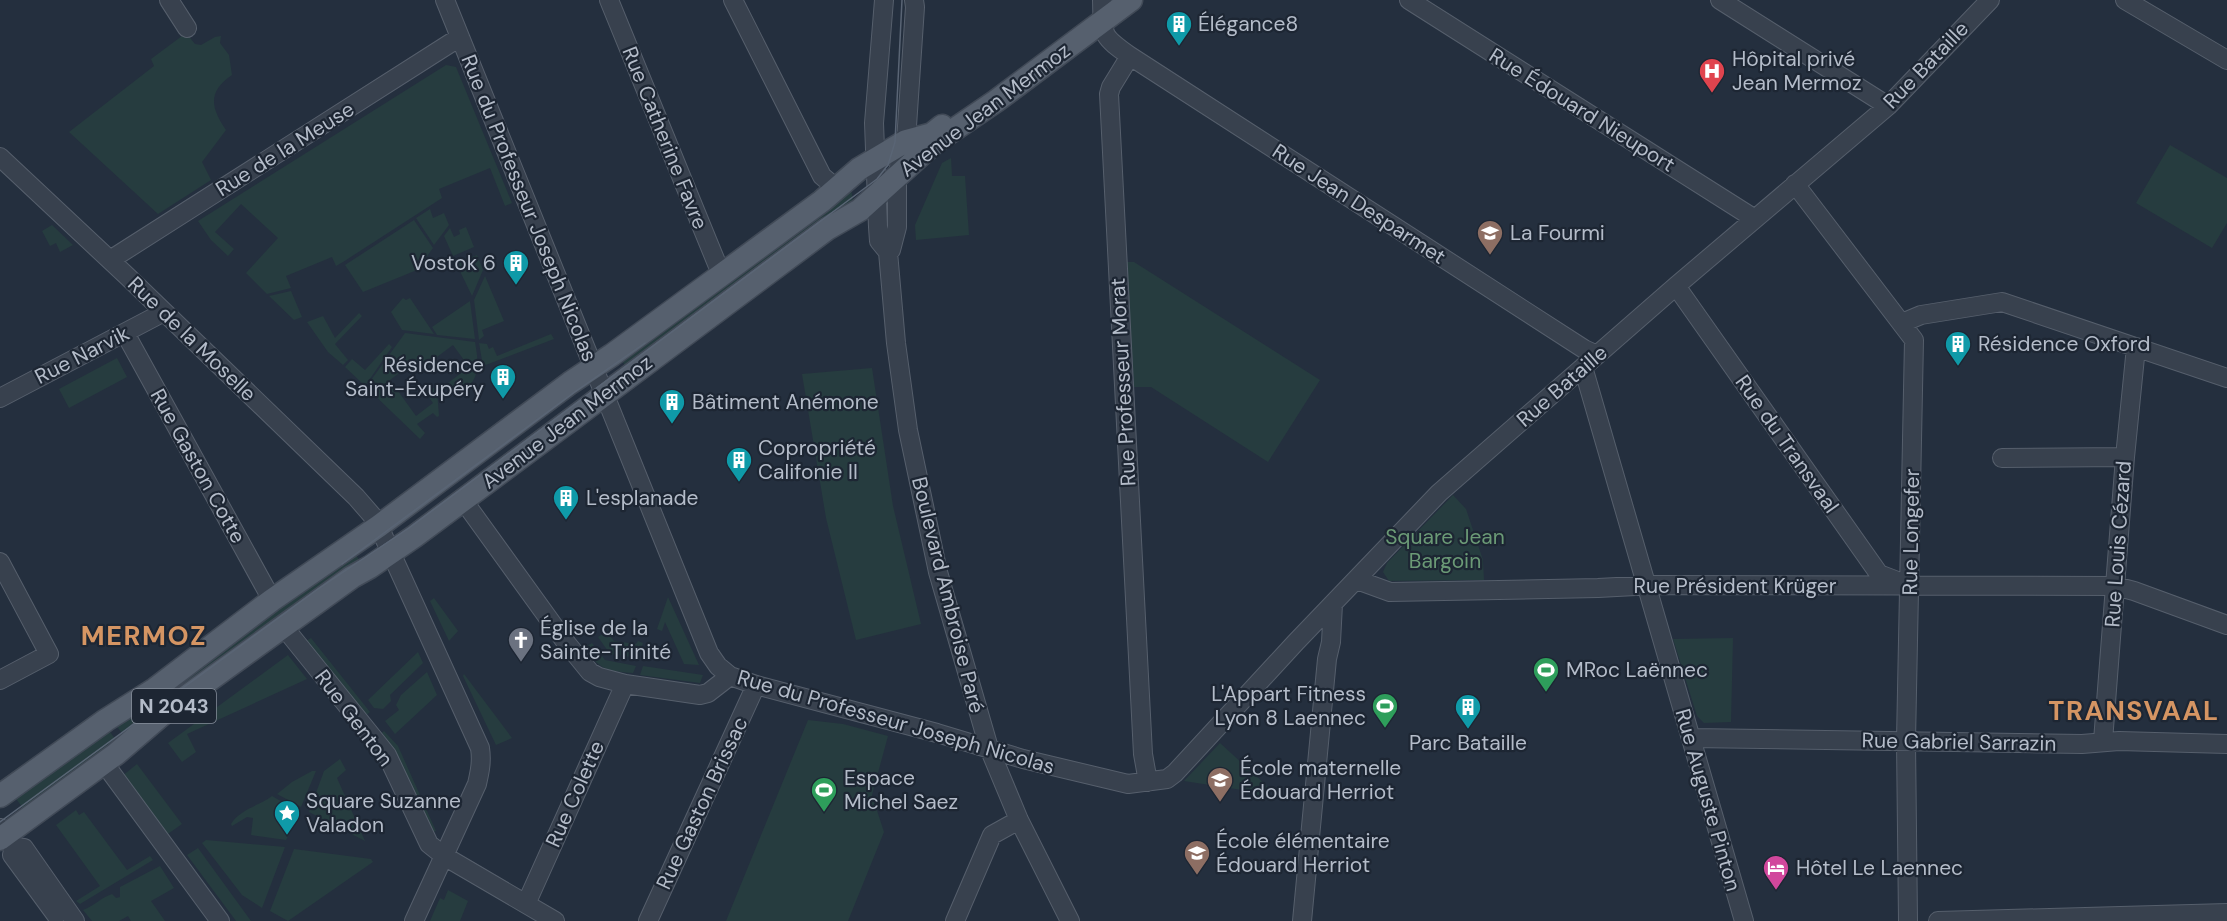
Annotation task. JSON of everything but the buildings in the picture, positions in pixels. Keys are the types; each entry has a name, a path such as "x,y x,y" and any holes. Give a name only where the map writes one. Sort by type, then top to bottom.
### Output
{"main road":[{"name":"Avenue Jean Mermoz","path":"0,796 106,720 155,689 272,600 379,526 570,383 822,201 875,158 906,141 932,134 1104,7 1131,0"},
{"name":"Avenue Jean Mermoz","path":"5,837 104,763 165,712 352,577 394,561 463,500 606,395 737,294 826,229 860,210 933,144 996,101 1104,7"}],"street":[{"path":"170,0 187,28"},
{"name":"Rue du Professeur Joseph Nicolas","path":"445,0 709,653 718,666 730,676 756,685 1023,759 1128,784 1148,782"},
{"name":"Rue Catherine Favre","path":"609,0 717,264 724,273"},
{"path":"733,0 822,176 836,188"},
{"name":"Boulevard Ambroise Paré","path":"884,0 874,123 879,242 888,252 896,342 915,468 939,572 989,748 1019,820 1070,921"},
{"name":"Boulevard Ambroise Paré","path":"888,252 891,250 897,228 897,175 906,141 914,0"},
{"name":"Rue Édouard Nieuport","path":"1409,0 1755,219"},
{"path":"1720,0 1888,106"},
{"name":"Rue Bataille","path":"1148,782 1167,779 1175,773 1439,493 1589,358 1888,106 1990,0"},
{"path":"2125,0 2227,60"},
{"path":"1104,7 1102,32 1108,40 1130,56"},
{"name":"Rue de la Meuse","path":"110,260 460,37"},
{"name":"Rue Jean Desparmet","path":"1130,56 1589,358"},
{"name":"Rue Professeur Morat","path":"1130,56 1109,94 1143,754 1148,782"},
{"name":"Rue de la Moselle","path":"0,157 372,513 480,748 482,764 477,784 414,921"},
{"name":"Rue Longefer","path":"1795,184 1914,340 1911,585 1906,741 1908,921"},
{"name":"Rue du Transvaal","path":"1676,286 1879,574 1911,585"},
{"path":"1902,323 1921,315 2002,302 2227,378"},
{"name":"Rue Narvik","path":"0,398 164,312"},
{"name":"Rue Gaston Cotte","path":"125,333 272,600"},
{"name":"Rue Louis Cézard","path":"2103,741 2136,347"},
{"name":"Rue Auguste Pinton","path":"1589,358 1646,585 1744,921"},
{"path":"2002,458 2125,458"},
{"path":"463,500 583,665 599,677 625,684 700,695 708,693 730,676"},
{"path":"0,562 49,654 0,680"},
{"name":"Rue Président Krüger","path":"1357,580 1390,592 1646,585 2115,586 2227,625"},
{"path":"1302,921 1333,604"},
{"name":"Rue Genton","path":"283,626 387,755 429,844 444,856 555,921"},
{"path":"1302,636 1311,637 1322,645 1327,659"},
{"name":"Rue Colette","path":"526,904 625,684"},
{"name":"Rue Gaston Brissac","path":"648,921 756,685"},
{"name":"Rue Gabriel Sarrazin","path":"1690,738 2227,744"},
{"path":"104,763 220,921"},
{"path":"955,921 992,835 1019,820"},
{"path":"5,837 24,848 66,918"},
{"path":"1938,921 2227,913"}],"green space":[{"path":"186,33 195,44 201,45 221,36 220,43 229,55 232,75 218,88 214,101 217,115 226,130 202,162 211,180 158,214 69,132 154,66 151,59"},
{"path":"446,65 456,67 512,203 505,206 490,168 439,189 442,198 336,266 332,257 286,276 291,288 267,294 246,273 278,238 241,204 215,232 234,249 228,256 211,240 198,221"},
{"path":"2170,145 2227,178 2227,223 2212,248 2136,203"},
{"path":"951,158 952,176 965,176 969,235 916,240 915,225 942,163"},
{"path":"850,184 853,200 628,369 619,357"},
{"path":"430,209 433,218 444,213 449,225 434,245 416,218"},
{"path":"414,220 433,248 417,270 363,292 345,265"},
{"path":"52,225 73,245 60,252 56,243 50,246 42,231"},
{"path":"466,227 474,247 453,256 444,236 450,228 454,237 460,234 459,230"},
{"path":"477,255 483,270 472,296 456,263"},
{"path":"1127,262 1134,262 1320,380 1268,462 1151,387 1134,387"},
{"path":"485,276 504,321 482,330 484,336 479,340 474,300"},
{"path":"291,291 302,317 294,320 269,296"},
{"path":"403,298 406,300 410,298 434,334 402,330 391,312"},
{"path":"470,301 475,339 437,335 432,327"},
{"path":"359,313 362,316 335,344 348,360 343,365 328,352 307,322 323,316 335,338"},
{"path":"405,333 475,342 477,371 471,383 459,394 448,383 469,367 453,345 413,375 407,367 390,380 416,416 433,403 426,393 435,387 437,390 439,416 433,413 417,424 425,433 420,439 366,387"},
{"path":"551,334 554,339 483,366 479,343 487,344 489,349 493,347 497,356"},
{"path":"389,344 392,347 365,386 345,367 352,359 365,370"},
{"path":"117,358 127,377 69,408 59,389"},
{"path":"872,368 893,506 921,624 856,640 826,518 802,374"},
{"name":"Square Jean Bargoin","path":"1453,495 1466,509 1483,560 1484,580 1389,581 1383,572 1387,563"},
{"path":"353,552 363,564 126,738 114,723"},
{"path":"668,597 699,665 684,664 665,622 662,631 657,629"},
{"path":"434,598 458,631 449,641 430,601"},
{"path":"615,626 618,630 611,637 614,641 643,643 638,658 610,654 598,637"},
{"path":"311,638 370,712 362,719 302,643"},
{"path":"1733,638 1731,722 1704,723 1697,716 1673,639"},
{"path":"592,643 605,660 636,666 633,673 610,670 600,665 584,648"},
{"path":"418,652 423,663 390,695 391,701 383,709 374,708 368,700"},
{"path":"288,655 307,679 187,734 196,752 182,762 168,743"},
{"path":"643,666 703,675 700,683 640,675"},
{"path":"427,672 437,695 395,734 385,721 399,710 396,705 401,695"},
{"path":"464,674 512,738 496,745"},
{"name":"Espace Michel Saez","path":"808,720 843,724 888,736 872,795 884,832 848,921 726,921"},
{"path":"107,728 119,744 25,811 14,796"},
{"path":"384,731 398,746 436,831 427,834 377,737"},
{"path":"1220,743 1267,786 1265,796 1255,795 1255,792 1184,781"},
{"path":"340,759 346,770 337,778 365,841 309,812 324,771"},
{"path":"137,764 182,824 165,836 121,777"},
{"path":"316,771 301,807 277,794 292,782"},
{"path":"272,796 300,812 286,840 251,835 253,818 247,817 232,826 235,819 244,811"},
{"path":"76,810 79,815 84,812 127,870 150,856 153,860 80,904 76,901 100,886 56,825"},
{"path":"206,840 285,847 262,908 242,895 202,843"},
{"path":"198,848 251,921 236,921 187,855"},
{"path":"294,849 371,859 373,862 288,921 270,911"},
{"path":"160,866 174,888 151,901 165,921 131,921 128,916 119,921 92,921 83,910 112,894 116,898 120,897 120,887"},
{"path":"448,890 468,901 460,921 430,921 440,898 444,900"}],"tram line":[{"path":"0,822 318,589 409,528 877,179 888,165 895,142 902,0"},
{"path":"342,564 576,391 645,343"}],"place":[{"name":"Élégance8","path":"1179,47"},
{"name":"Hôpital privé Jean Mermoz","path":"1712,94"},
{"name":"La Fourmi","path":"1490,256"},
{"name":"Vostok 6","path":"516,286"},
{"name":"Résidence Oxford","path":"1958,367"},
{"name":"Résidence Saint-Éxupéry","path":"503,400"},
{"name":"Bâtiment Anémone","path":"672,425"},
{"name":"Copropriété Califonie II","path":"739,483"},
{"name":"L'esplanade","path":"566,521"},
{"name":"Église de la Sainte-Trinité","path":"521,663"},
{"name":"MRoc Laënnec","path":"1546,693"},
{"name":"L'Appart Fitness Lyon 8 Laennec","path":"1385,729"},
{"name":"Parc Bataille","path":"1468,730"},
{"name":"École maternelle Édouard Herriot","path":"1220,803"},
{"name":"Espace Michel Saez","path":"824,813"},
{"name":"Square Suzanne Valadon","path":"287,836"},
{"name":"École élémentaire Édouard Herriot","path":"1197,876"},
{"name":"Hôtel Le Laennec","path":"1776,891"}],"district":[{"name":"MERMOZ","path":"144,635"},
{"name":"TRANSVAAL","path":"2134,710"}]}
